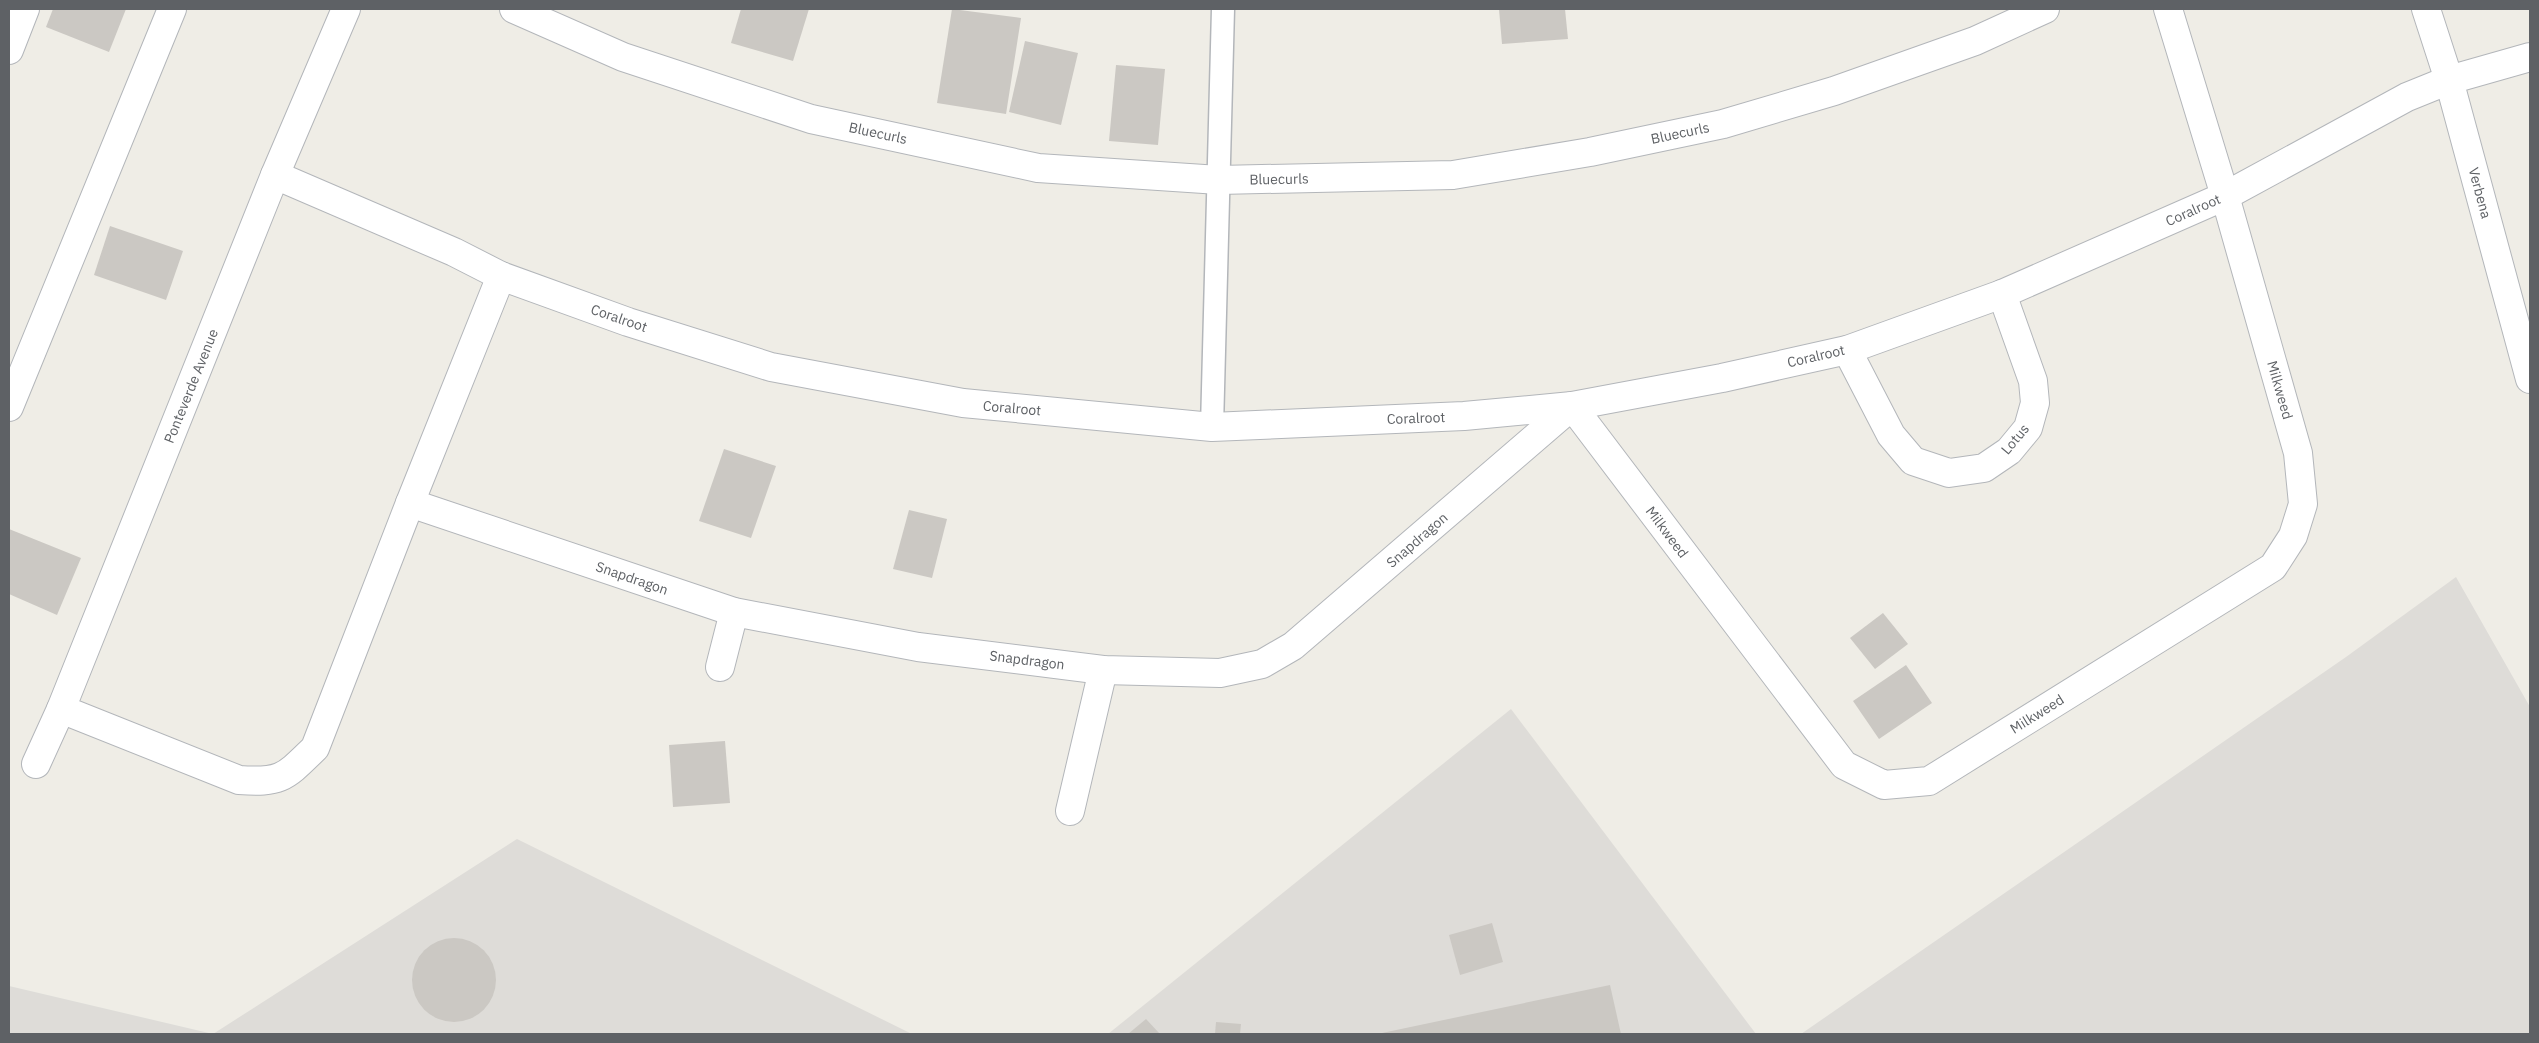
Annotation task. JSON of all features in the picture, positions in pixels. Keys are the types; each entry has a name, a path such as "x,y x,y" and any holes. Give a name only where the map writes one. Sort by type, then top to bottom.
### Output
{"street":[{"path":"9,50 25,9"},
{"path":"9,407 172,9"},
{"name":"Ponteverde Avenue","path":"36,764 61,709 276,175 346,9"},
{"name":"Bluecurls","path":"514,9 623,57 811,119 1038,168 1219,180 1453,175 1590,152 1723,124 1834,91 1975,41 2045,9"},
{"name":"Milkweed","path":"1572,406 1844,765 1884,785 1929,782 2273,567 2293,536 2303,504 2298,453 2225,196 2168,9"},
{"name":"Verbena","path":"2426,9 2449,80 2530,378"},
{"name":"Coralroot","path":"276,175 454,252 501,276 628,322 771,367 963,404 1212,427 1464,416 1572,406 1722,378 1847,350 2002,294 2225,196 2407,97 2449,80 2530,57"},
{"path":"61,709 239,780 267,782 289,774 315,748 501,276"},
{"name":"Lotus","path":"1847,350 1892,435 1913,461 1949,474 1984,468 2009,451 2028,428 2035,403 2033,381 2002,294"},
{"name":"Snapdragon","path":"410,503 734,612 918,647 1104,670 1220,673 1262,664 1293,646 1572,406"},
{"path":"720,667 734,612"},
{"path":"1070,811 1104,670"}],"lane":[{"path":"1212,427 1223,9"}],"shaded area":[{"path":"2456,577 2530,707 2530,1034 1801,1034 2346,657"},
{"path":"1511,709 1756,1034 1108,1034"},
{"path":"517,839 912,1034 213,1034"},
{"path":"9,986 213,1034 9,1034"}],"building":[{"path":"53,9 126,9 109,52 46,27"},
{"path":"741,9 809,9 793,61 731,43"},
{"path":"952,9 1021,18 1006,114 937,103"},
{"path":"1499,9 1565,9 1568,39 1502,44"},
{"path":"1025,41 1078,53 1061,125 1009,112"},
{"path":"1116,65 1165,69 1158,145 1109,141"},
{"path":"110,226 183,251 166,300 94,275"},
{"path":"724,449 776,466 751,538 699,521"},
{"path":"909,510 947,519 932,578 893,569"},
{"path":"9,529 81,558 57,615 9,594"},
{"path":"1883,613 1908,644 1875,669 1850,638"},
{"path":"1906,665 1932,703 1879,739 1853,701"},
{"path":"725,741 730,803 673,807 669,745"},
{"path":"1492,923 1503,962 1460,975 1449,935"},
{"path":"454,938 470,941 489,957 493,964 496,980 493,996 477,1015 470,1019 454,1022 438,1019 419,1003 415,996 412,980 415,964 431,945 438,941"},
{"path":"1610,985 1621,1034 1382,1034 1382,1033"},
{"path":"1146,1019 1160,1034 1128,1034"},
{"path":"1216,1022 1241,1024 1240,1034 1215,1034"}]}
